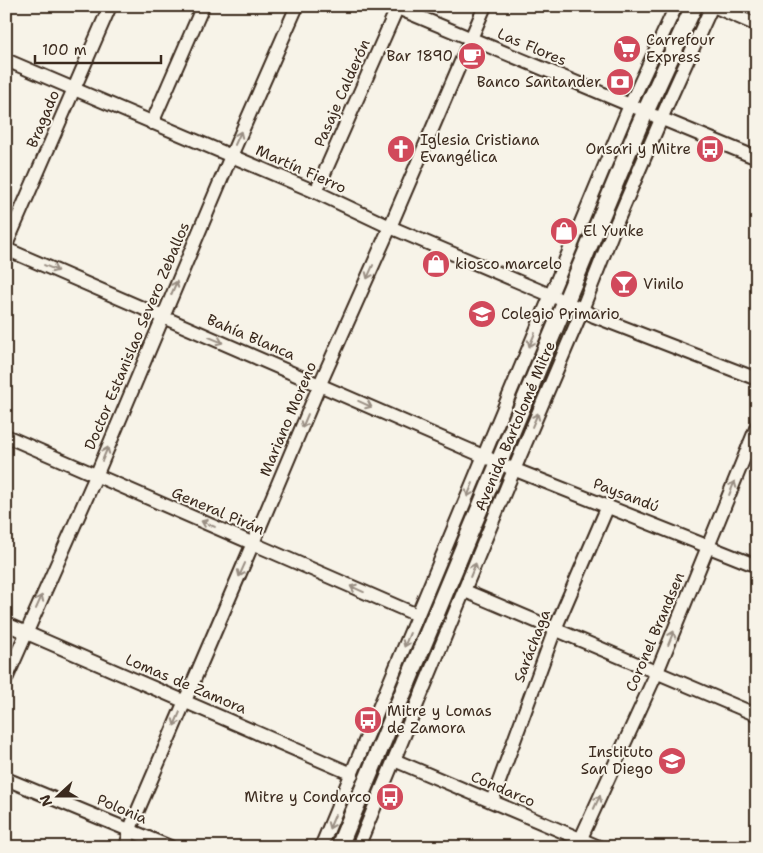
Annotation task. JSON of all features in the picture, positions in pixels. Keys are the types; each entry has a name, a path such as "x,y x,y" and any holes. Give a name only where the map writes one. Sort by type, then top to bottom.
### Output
{"main road":[{"name":"Avenida Bartolomé Mitre","path":"339,847 645,111 694,6"}],"street":[{"name":"Bragado","path":"6,247 110,6"},
{"path":"152,123 203,6"},
{"name":"Doctor Estanislao Severo Zeballos","path":"6,679 96,476 162,316 297,6"},
{"name":"Mariano Moreno","path":"126,847 130,830 320,384 485,6"},
{"name":"Avenida Bartolomé Mitre","path":"322,847 630,105 676,6"},
{"path":"713,6 757,25"},
{"name":"Avenida Bartolomé Mitre","path":"358,847 582,310 613,231 713,6"},
{"name":"Las Flores","path":"396,7 757,158"},
{"name":"Pasaje Calderón","path":"316,192 396,7"},
{"name":"Martín Fierro","path":"6,60 316,192 390,227 582,310 757,379"},
{"name":"Bahía Blanca","path":"6,247 483,456"},
{"name":"Coronel Brandsen","path":"579,843 657,672 757,426"},
{"name":"General Pirán","path":"6,436 417,615"},
{"name":"Paysandú","path":"483,456 757,566"},
{"name":"Saráchaga","path":"492,801 555,629 608,506"},
{"path":"465,591 757,715"},
{"name":"Lomas de Zamora","path":"6,624 352,774"},
{"name":"Condarco","path":"394,760 492,801 579,843 599,847"},
{"name":"Polonia","path":"6,778 170,847"}],"green space":[{"path":"681,6 687,6 643,99 638,97"},
{"path":"702,6 708,6 660,106 657,104"},
{"path":"630,118 561,293 558,291"},
{"path":"648,127 652,128 580,299 577,298"},
{"path":"552,304 556,306 494,453 490,452"},
{"path":"572,313 575,313 514,460 510,459"},
{"path":"483,469 487,470 334,847 330,847"},
{"path":"503,477 505,479 355,847 351,847"}],"place":[{"name":"Carrefour Express","path":"627,49"},
{"name":"Bar 1890","path":"472,56"},
{"name":"Banco Santander","path":"620,82"},
{"name":"Iglesia Cristiana Evangélica","path":"401,149"},
{"name":"Onsari y Mitre","path":"710,149"},
{"name":"El Yunke","path":"564,231"},
{"name":"kiosco marcelo","path":"436,264"},
{"name":"Vinilo","path":"624,284"},
{"name":"Colegio Primario","path":"482,314"},
{"name":"Mitre y Lomas de Zamora","path":"368,720"},
{"name":"Instituto San Diego","path":"672,761"},
{"name":"Mitre y Condarco","path":"390,797"}]}
